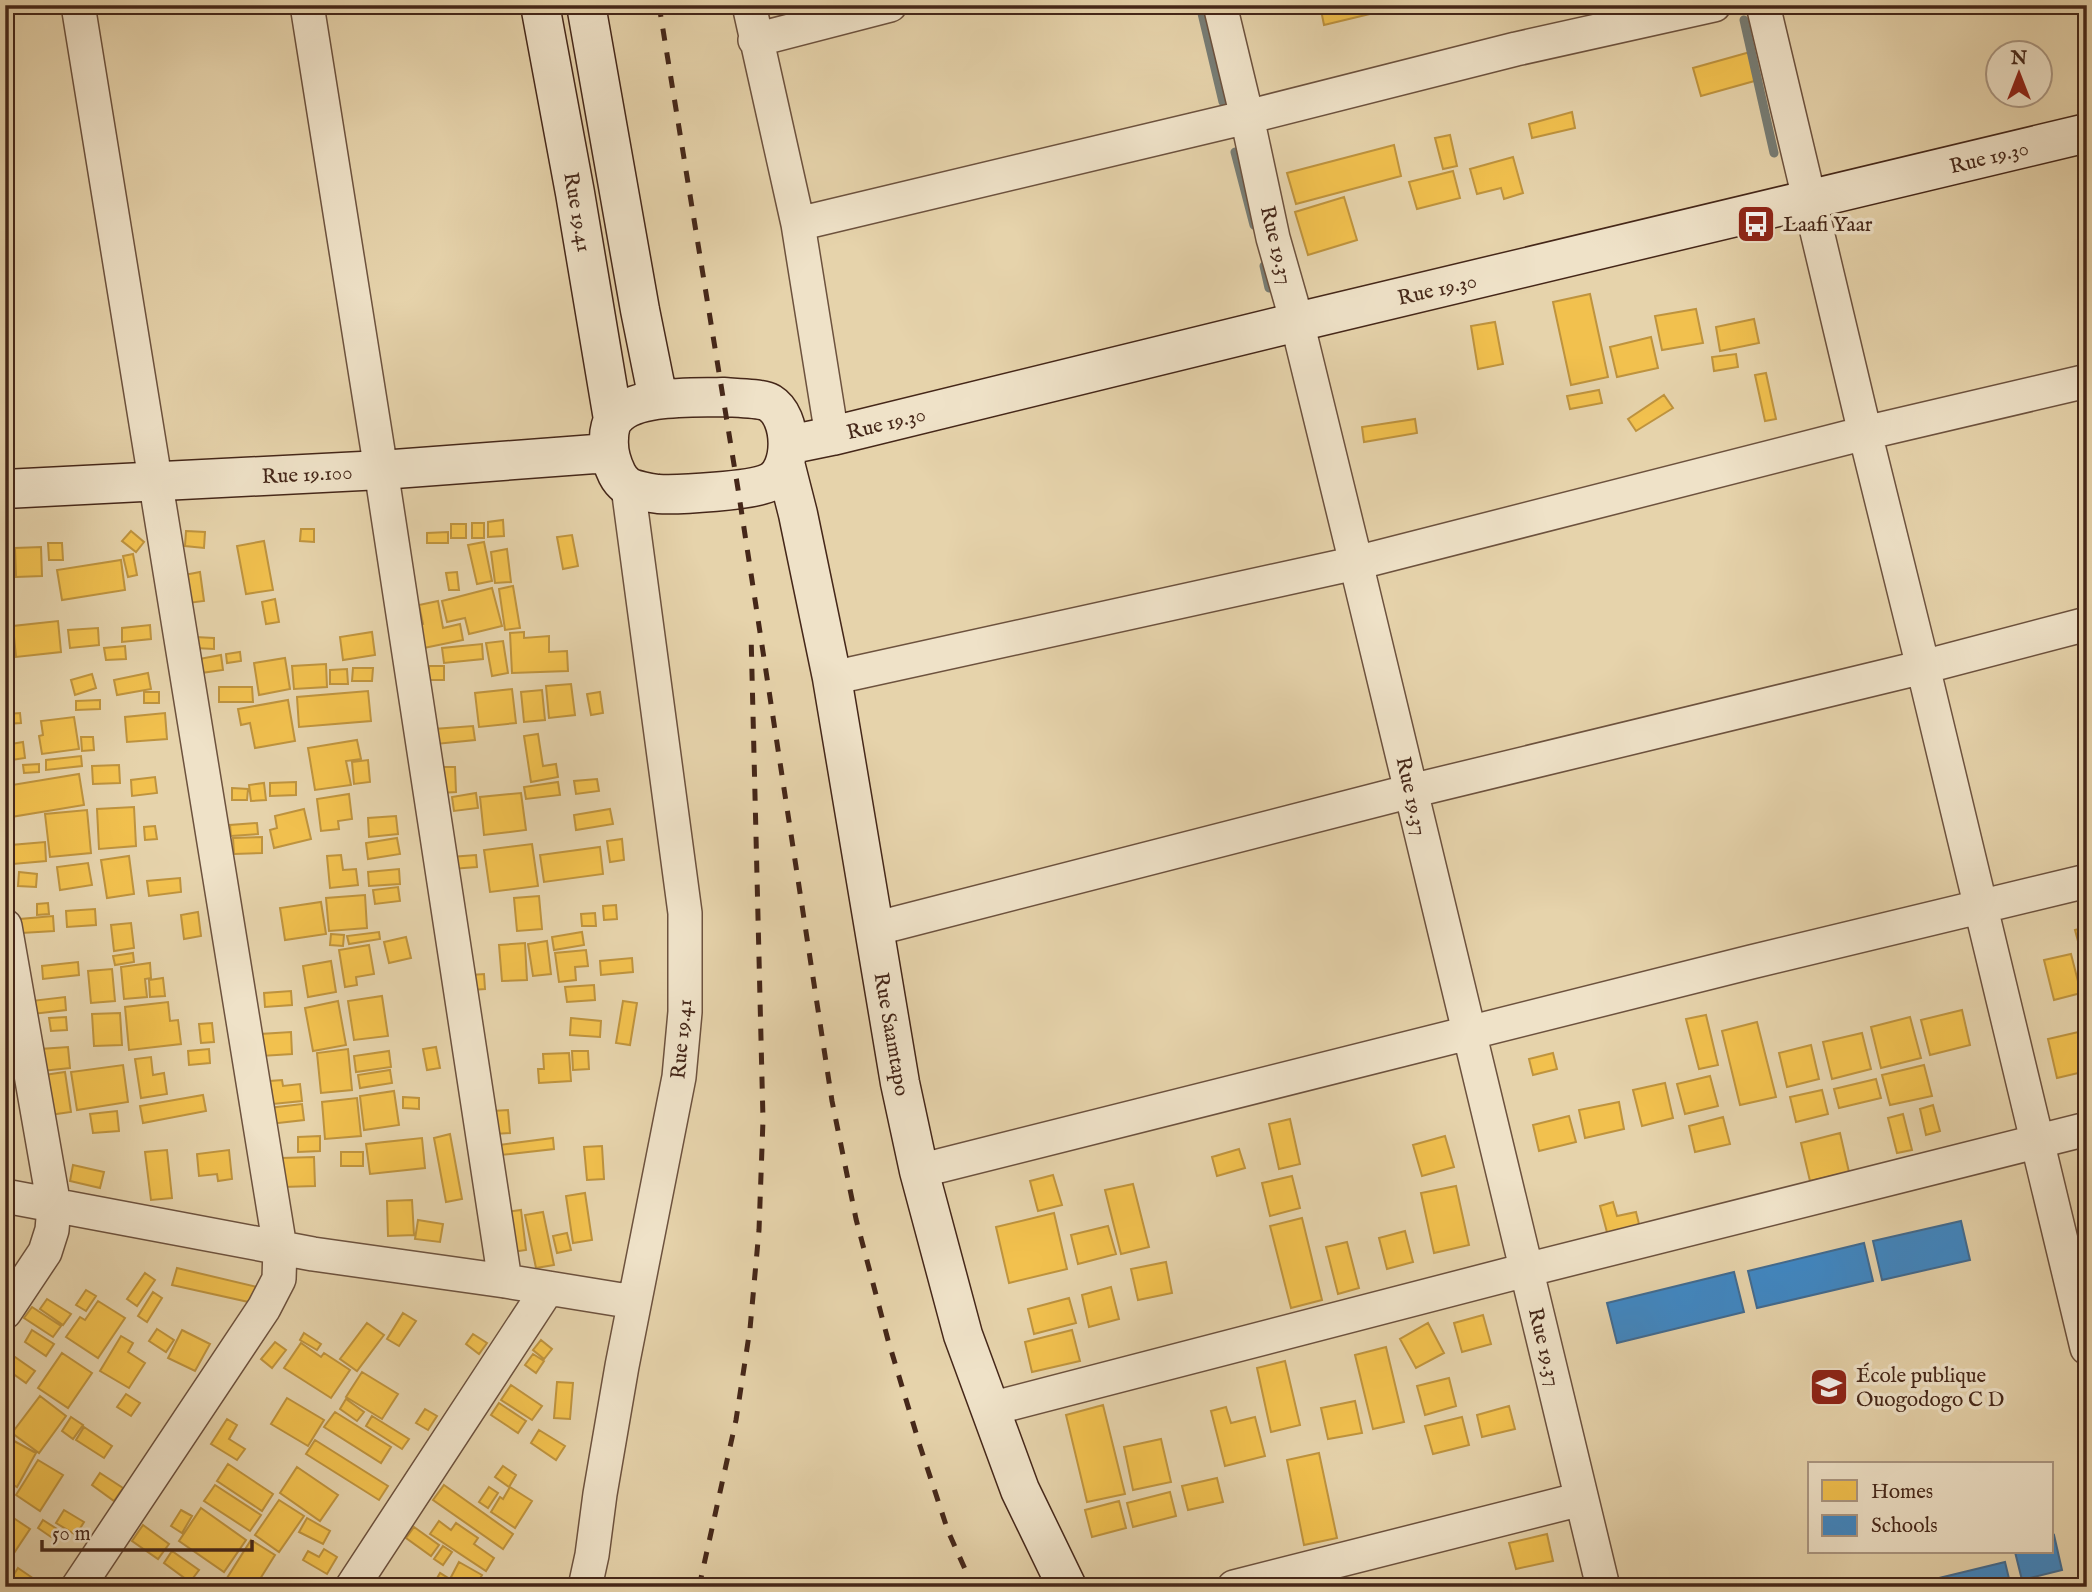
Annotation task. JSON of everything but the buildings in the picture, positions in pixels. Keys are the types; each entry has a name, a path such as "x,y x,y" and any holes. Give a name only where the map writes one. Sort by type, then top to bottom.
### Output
{"main road":[{"name":"Rue 19.41","path":"540,5 575,193 611,436"},
{"name":"Rue 19.41","path":"586,5 658,399"},
{"name":"Rue 19.30","path":"786,454 832,436 2087,133"},
{"name":"Rue Saamtapo","path":"611,436 624,410 658,399 723,397 768,402 780,413 786,430 786,454 832,678 900,1083 919,1171 963,1335 1020,1490 1067,1587"},
{"name":"Rue 19.100","path":"5,489 381,470 611,436"},
{"path":"611,436 618,476 628,486 657,494 738,489 768,483 779,476 786,454"}],"street":[{"path":"78,5 280,1248 279,1279 264,1308 78,1587"},
{"path":"307,5 505,1281"},
{"path":"749,5 798,224 832,436"},
{"path":"755,40 890,5"},
{"name":"Rue 19.37","path":"1220,5 1273,238 1297,322 1356,563 1603,1587"},
{"path":"798,224 1247,117 1516,49 1714,5"},
{"path":"1763,5 2087,1348"},
{"path":"832,678 1356,563 1865,433 2087,381"},
{"name":"Rue 19.41","path":"585,1587 634,1301 679,1077 685,1012 685,913 628,486"},
{"path":"874,929 1410,791 1923,667 2087,624"},
{"path":"919,1171 2087,881"},
{"path":"5,926 54,1206 52,1230 45,1252 5,1312"},
{"path":"990,1409 1526,1270 2087,1129"},
{"path":"5,1196 280,1248 634,1301"},
{"path":"352,1587 548,1289"},
{"path":"1234,1587 1581,1499"}],"waterway":[{"path":"1200,5 1223,102"},
{"path":"1744,20 1774,153"},
{"path":"1235,152 1254,225"},
{"path":"1264,266 1269,288"}],"railway":[{"path":"659,5 738,489 832,1101 856,1219 888,1340 948,1531 973,1587"},
{"path":"699,1587 736,1420 750,1329 759,1230 763,1120 751,633"}],"place":[{"name":"Laafi Yaar","path":"1756,224"},
{"name":"École publique Ouogodogo C D","path":"1829,1387"}]}
